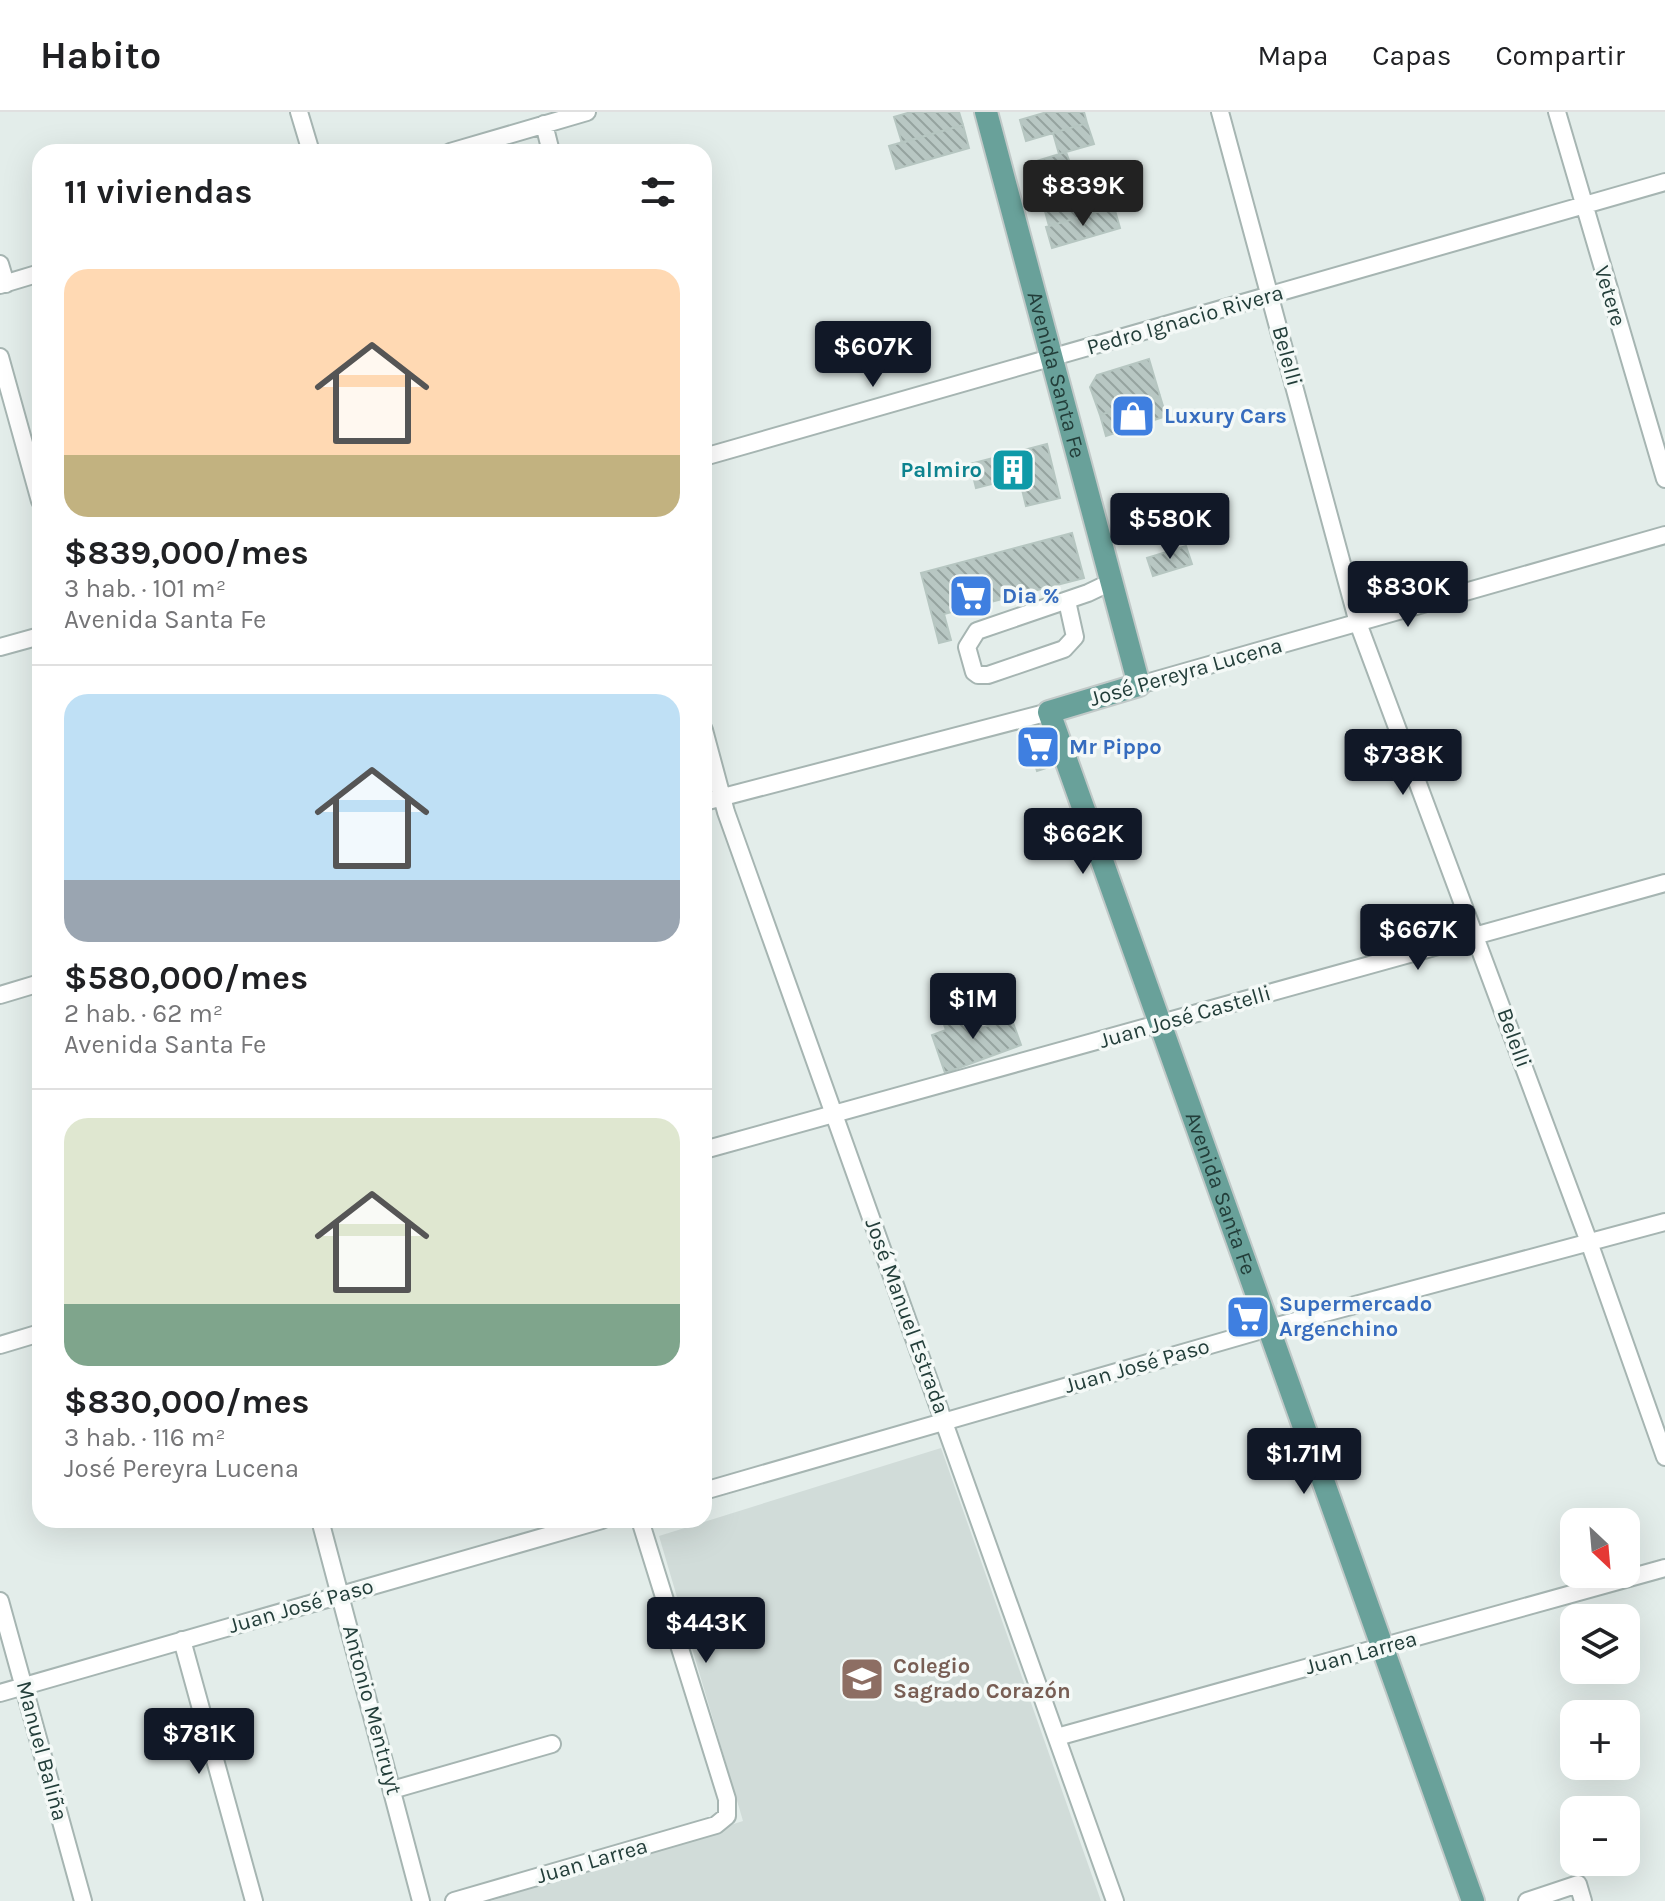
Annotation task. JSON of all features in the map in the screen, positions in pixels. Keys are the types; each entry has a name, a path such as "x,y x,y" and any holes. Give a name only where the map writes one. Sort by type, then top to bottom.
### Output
{"main road":[{"name":"Avenida Santa Fe","path":"986,112 1139,685"},
{"name":"José Pereyra Lucena","path":"1049,712 1139,685"},
{"name":"Avenida Santa Fe","path":"1049,712 1473,1901"}],"street":[{"path":"299,112 309,144"},
{"path":"477,144 587,112"},
{"name":"Belelli","path":"1220,112 1358,623 1476,935 1665,1457"},
{"name":"Vetere","path":"1557,112 1665,479"},
{"path":"544,124 549,144"},
{"name":"Pedro Ignacio Rivera","path":"712,455 1665,182"},
{"path":"0,264 3,284 32,275"},
{"path":"0,357 32,472"},
{"name":"José Pereyra Lucena","path":"1139,685 1665,535"},
{"path":"1067,601 1075,637 1064,649 988,675 974,672 967,647 977,631 1067,601 1111,582"},
{"path":"0,647 32,638"},
{"name":"José Pereyra Lucena","path":"712,800 1049,712"},
{"name":"José Manuel Estrada","path":"712,760 722,797 1115,1901"},
{"name":"Juan José Castelli","path":"712,1148 1665,883"},
{"path":"0,995 32,985"},
{"name":"Juan José Paso","path":"712,1489 1269,1328 1665,1222"},
{"path":"0,1345 32,1335"},
{"name":"Antonio Mentruyt","path":"322,1528 421,1901"},
{"name":"Juan José Paso","path":"0,1693 574,1528"},
{"name":"Juan Larrea","path":"454,1901 716,1825 727,1816 727,1799 642,1528"},
{"name":"Juan Larrea","path":"1057,1737 1665,1568"},
{"name":"Manuel Baliña","path":"0,1601 83,1901"},
{"path":"182,1640 254,1901"},
{"path":"392,1790 552,1744"},
{"path":"1527,1901 1578,1884 1583,1901"}],"shaded area":[{"name":"Colegio Sagrado Corazón","path":"941,1448 1101,1901 491,1901 743,1821 659,1536 685,1528 712,1528 712,1519"}],"building":[{"path":"911,112 959,112 963,125 902,143 894,117"},
{"path":"1047,112 1084,112 1087,123 1026,141 1020,120"},
{"path":"1087,123 1094,144 1059,154 1053,133"},
{"path":"963,125 969,148 896,169 889,146"},
{"path":"1066,152 1074,174 1033,187 1027,164"},
{"path":"1085,192 1091,214 1049,226 1043,204"},
{"path":"1114,207 1120,228 1052,248 1046,227"},
{"path":"1149,359 1160,396 1100,415 1090,387 1097,375"},
{"name":"Luxury Cars","path":"1160,396 1166,416 1106,436 1100,415"},
{"name":"Palmiro","path":"1047,444 1060,498 1026,506 1019,477 976,488 970,464"},
{"name":"Dia %","path":"1072,533 1084,578 944,614 951,640 939,643 921,573"},
{"path":"1186,546 1192,564 1153,576 1147,558"},
{"path":"1028,742 1042,744 1049,767 1037,771"},
{"path":"976,1010 982,1028 1011,1017 1021,1045 945,1073 932,1035 946,1030 943,1022"}],"place":[{"name":"Luxury Cars","path":"1133,416"},
{"name":"Palmiro","path":"1013,470"},
{"name":"Dia %","path":"971,596"},
{"name":"Mr Pippo","path":"1038,747"},
{"name":"Supermercado Argenchino","path":"1248,1317"},
{"name":"Colegio Sagrado Corazón","path":"862,1679"}]}
